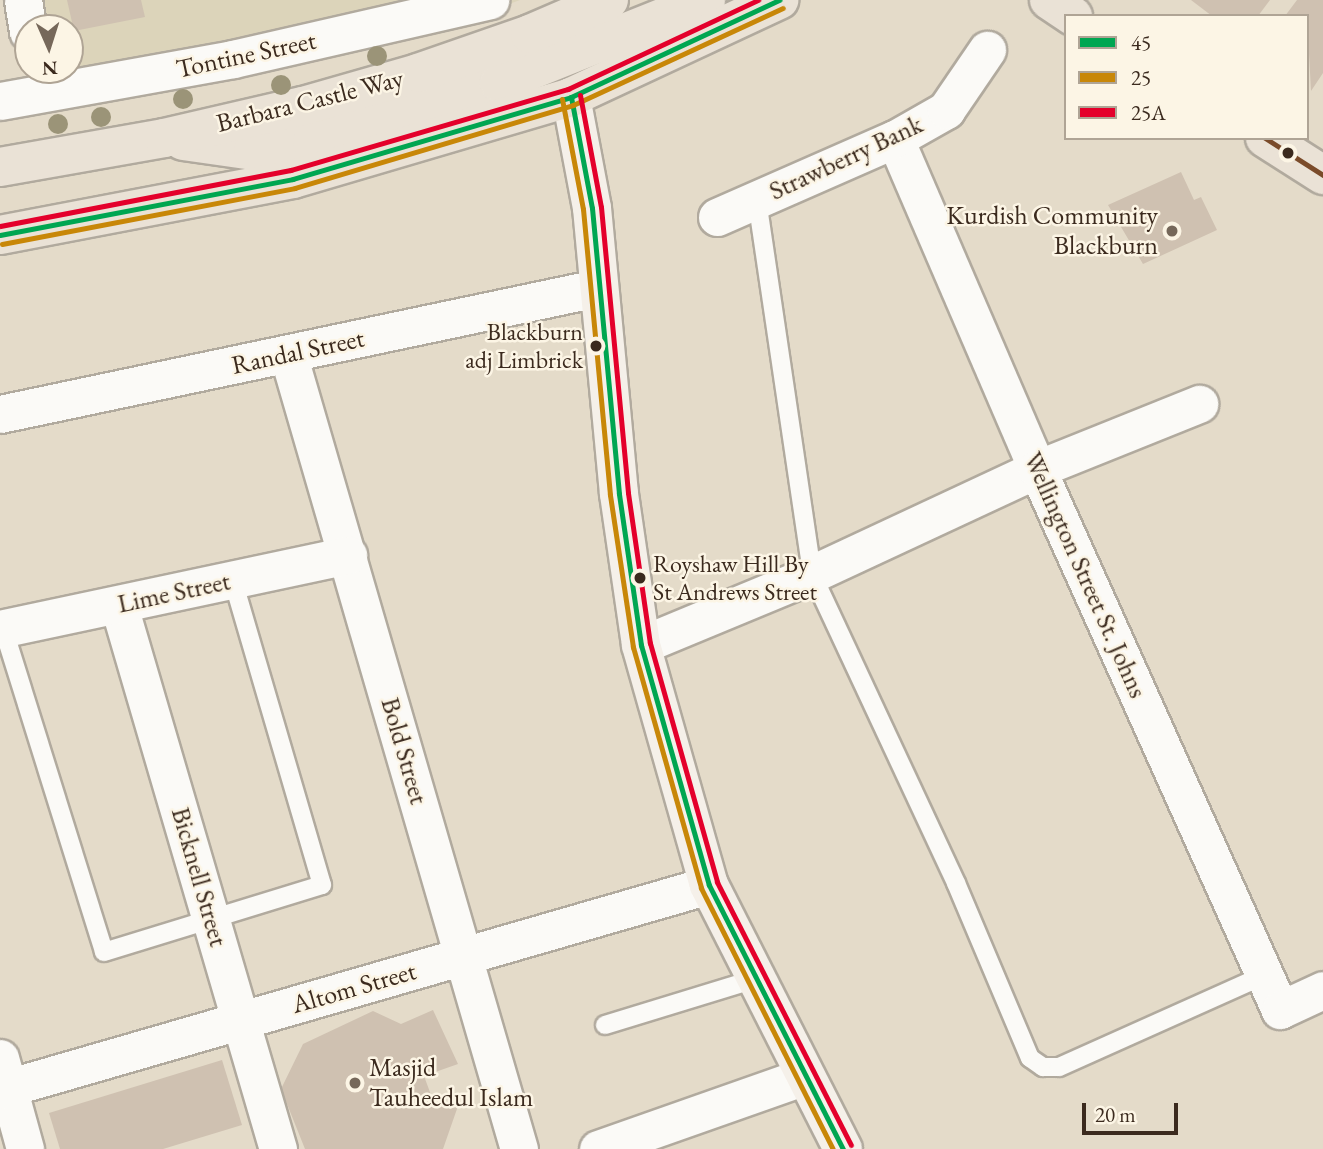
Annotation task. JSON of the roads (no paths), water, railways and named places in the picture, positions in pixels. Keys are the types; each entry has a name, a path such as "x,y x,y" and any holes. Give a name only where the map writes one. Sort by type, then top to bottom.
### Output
{"highway":[{"name":"Barbara Castle Way","path":"0,167 164,138 418,73 530,34 609,0"},
{"path":"164,138 253,151 312,142 499,83 706,0"},
{"path":"0,235 293,179 570,97 779,0"},
{"path":"1268,140 1323,175"}],"main road":[{"path":"570,97 592,208 597,288 620,494 641,645 709,885 843,1149"}],"street":[{"name":"Tontine Street","path":"84,76 233,59 490,0"},
{"name":"Strawberry Bank","path":"717,217 895,139 946,110 987,50"},
{"name":"Tontine Street","path":"0,101 32,84"},
{"name":"Wellington Street St. Johns","path":"895,139 1037,469 1280,1010 1323,990"},
{"name":"Randal Street","path":"0,414 597,288"},
{"name":"Bold Street","path":"288,354 519,1149"},
{"path":"641,645 811,574 1037,469 1199,404"},
{"name":"Lime Street","path":"1,625 119,606 348,555"},
{"name":"Bicknell Street","path":"119,606 278,1149"},
{"name":"Altom Street","path":"3,1079 240,1021 709,885"},
{"path":"598,1149 647,1141 805,1076"},
{"path":"3,1079 25,1149"}],"lane":[{"path":"757,200 811,574 1036,1064 1059,1068 1265,975"},
{"path":"1,625 104,953 322,885 233,580"},
{"path":"605,1025 755,979"}],"place":[{"name":"Kurdish Community Blackburn","path":"1172,231"},
{"name":"Blackburn adj Limbrick","path":"596,346"},
{"name":"Royshaw Hill By St Andrews Street","path":"640,578"},
{"name":"Masjid Tauheedul Islam","path":"355,1083"}]}
